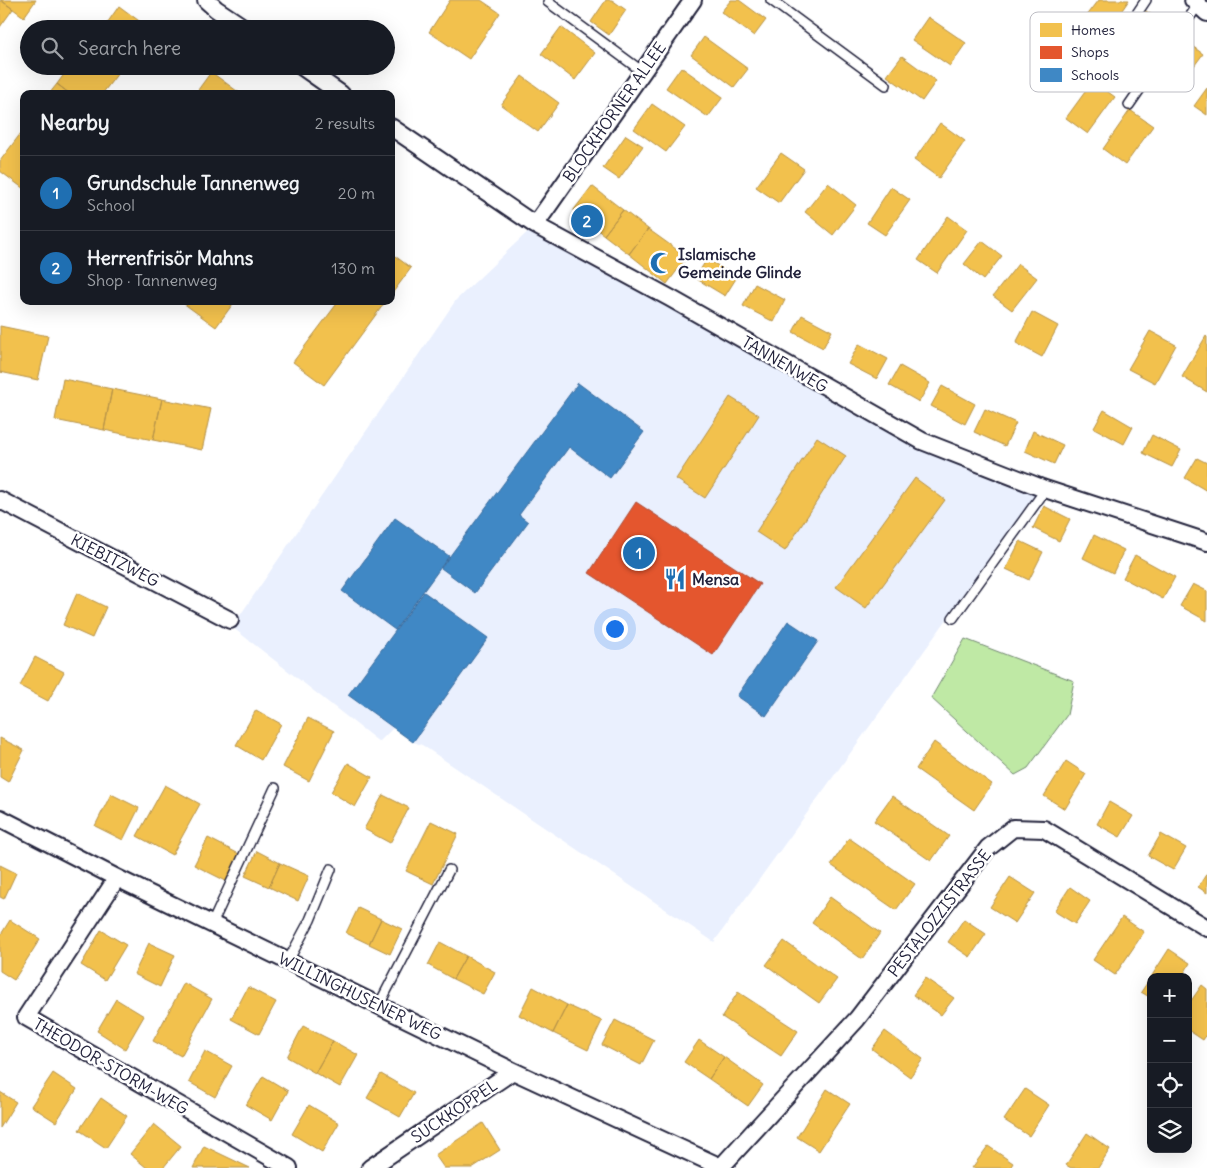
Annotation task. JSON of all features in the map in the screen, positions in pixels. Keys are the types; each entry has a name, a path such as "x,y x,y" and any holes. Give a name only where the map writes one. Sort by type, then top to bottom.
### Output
{"street":[{"path":"206,0 232,20"},
{"name":"BLOCKHORNER ALLEE","path":"535,225 694,0"},
{"path":"314,75 335,90"},
{"name":"TANNENWEG","path":"395,131 535,225 670,298 922,441 1046,489 1207,542"},
{"name":"KIEBITZWEG","path":"0,500 230,620"},
{"name":"WILLINGHUSENER WEG","path":"0,818 117,878 513,1070 722,1167"},
{"name":"PESTALOZZISTRASSE","path":"722,1167 857,1019 988,848 1013,828 1044,829 1207,928"},
{"name":"THEODOR-STORM-WEG","path":"117,878 26,1017 288,1168"},
{"name":"SUCKKOPPEL","path":"370,1168 513,1070"}],"lane":[{"path":"771,0 886,85"},
{"path":"1138,12 1146,0"},
{"path":"548,2 643,72"},
{"path":"1129,105 1138,92"},
{"path":"953,618 1046,489"},
{"path":"212,924 275,788"},
{"path":"288,961 310,920 331,869"},
{"path":"379,1005 449,870"}],"shaded area":[{"path":"535,225 550,236 810,387 920,446 1041,491 714,942 422,745 413,742 395,726 379,742 232,627 456,300"}],"green space":[{"path":"965,639 1074,681 1067,715 1028,768 1015,775 931,698"}],"building: Homes":[{"path":"0,0 13,9 0,27"},
{"path":"1,0 36,0 24,17"},
{"path":"450,0 481,0 500,13 469,59 429,32"},
{"path":"606,0 612,0 626,10 609,35 591,22"},
{"path":"731,0 739,0 766,20 754,36 721,12"},
{"path":"1099,0 1129,0 1121,12 1090,12"},
{"path":"119,6 138,20 109,20"},
{"path":"928,17 966,43 950,66 912,40"},
{"path":"561,27 595,53 575,80 541,54"},
{"path":"704,37 748,69 734,87 691,55"},
{"path":"1194,47 1203,54 1194,66"},
{"path":"902,56 936,81 922,101 887,76"},
{"path":"681,67 723,97 708,117 666,88"},
{"path":"64,75 117,75 105,90 65,90 57,84"},
{"path":"209,75 215,75 236,90 198,90"},
{"path":"522,76 559,103 538,132 501,105"},
{"path":"57,84 65,90 52,90"},
{"path":"1207,88 1207,115 1194,106"},
{"path":"1085,92 1108,92 1115,97 1088,134 1066,118"},
{"path":"652,104 685,127 666,152 634,129"},
{"path":"1130,110 1153,126 1125,165 1103,149"},
{"path":"940,123 965,141 939,178 914,160"},
{"path":"20,134 20,186 0,171 0,161"},
{"path":"626,135 643,146 619,179 603,168"},
{"path":"781,153 804,169 779,203 756,187"},
{"path":"828,183 856,205 833,235 805,212"},
{"path":"592,186 623,210 604,235 573,211"},
{"path":"891,187 910,200 885,235 867,223"},
{"path":"623,210 648,229 629,254 604,235"},
{"path":"948,216 967,230 937,273 918,260"},
{"path":"648,229 687,257 667,284 629,254"},
{"path":"982,241 1002,256 983,280 964,264"},
{"path":"395,256 411,268 395,290"},
{"path":"707,259 737,277 725,296 695,278"},
{"path":"1018,264 1037,278 1012,310 993,296"},
{"path":"755,284 785,300 774,322 743,306"},
{"path":"186,305 232,305 216,327"},
{"path":"336,305 383,305 324,385 293,362"},
{"path":"1032,312 1058,326 1042,357 1016,343"},
{"path":"802,315 832,331 823,348 793,332"},
{"path":"0,326 48,336 38,380 0,372"},
{"path":"1150,331 1176,345 1155,383 1128,369"},
{"path":"1207,337 1207,392 1182,377"},
{"path":"859,344 888,359 877,379 848,364"},
{"path":"900,366 930,383 919,402 889,385"},
{"path":"63,379 112,389 104,430 55,420"},
{"path":"942,386 975,404 965,424 931,406"},
{"path":"112,389 162,399 153,440 104,430"},
{"path":"730,397 759,415 705,498 676,479"},
{"path":"162,399 211,409 202,450 153,440"},
{"path":"985,409 1016,423 1005,446 974,432"},
{"path":"1104,410 1133,427 1124,444 1094,428"},
{"path":"1033,431 1063,445 1054,464 1025,451"},
{"path":"1152,435 1181,450 1172,467 1143,453"},
{"path":"817,437 846,456 785,551 756,532"},
{"path":"1197,458 1207,463 1207,491 1185,478"},
{"path":"915,478 945,500 866,608 836,587"},
{"path":"1044,506 1070,519 1059,541 1033,528"},
{"path":"1094,535 1124,550 1113,573 1083,558"},
{"path":"1020,541 1043,552 1029,580 1006,569"},
{"path":"1135,555 1175,577 1163,599 1123,578"},
{"path":"1193,584 1207,591 1207,621 1180,606"},
{"path":"77,593 106,607 92,638 63,625"},
{"path":"35,657 64,672 48,701 20,686"},
{"path":"256,710 281,724 261,760 236,745"},
{"path":"308,718 334,731 309,781 283,767"},
{"path":"0,738 24,750 8,782 0,777"},
{"path":"934,742 992,784 974,810 916,769"},
{"path":"1066,761 1086,774 1065,809 1044,796"},
{"path":"348,763 372,777 355,807 331,792"},
{"path":"165,785 200,804 172,855 137,836"},
{"path":"111,794 139,808 123,840 95,826"},
{"path":"383,795 409,808 390,843 364,829"},
{"path":"892,796 949,836 931,861 874,821"},
{"path":"1109,802 1133,816 1120,837 1097,824"},
{"path":"431,821 458,834 433,884 406,871"},
{"path":"1161,834 1186,848 1173,870 1148,856"},
{"path":"208,838 241,855 228,882 194,865"},
{"path":"849,838 915,884 896,910 831,865"},
{"path":"257,851 280,863 269,887 245,876"},
{"path":"280,863 309,876 298,901 269,887"},
{"path":"0,865 16,873 4,899 0,897"},
{"path":"1207,873 1207,893 1198,887"},
{"path":"1010,877 1035,893 1015,923 990,907"},
{"path":"1070,887 1090,901 1075,924 1054,911"},
{"path":"830,897 880,933 862,959 812,923"},
{"path":"358,908 381,919 369,944 346,933"},
{"path":"1122,917 1144,932 1115,975 1093,960"},
{"path":"381,919 402,929 390,954 369,944"},
{"path":"964,919 986,934 970,957 948,942"},
{"path":"10,920 40,939 14,980 0,971 0,936"},
{"path":"101,930 126,945 105,980 81,965"},
{"path":"784,941 837,979 819,1003 766,965"},
{"path":"440,942 466,956 453,979 428,965"},
{"path":"149,943 175,955 160,987 134,974"},
{"path":"1169,949 1190,963 1184,973 1154,973"},
{"path":"466,956 495,972 483,994 453,979"},
{"path":"925,978 954,998 941,1015 913,995"},
{"path":"184,983 212,999 181,1056 153,1041"},
{"path":"1147,983 1147,996 1141,992"},
{"path":"1202,985 1207,989 1207,1034 1203,1040 1192,1033 1192,999"},
{"path":"248,987 276,1002 259,1034 231,1019"},
{"path":"533,987 567,1005 553,1033 519,1015"},
{"path":"738,992 798,1031 781,1056 722,1017"},
{"path":"116,999 144,1016 125,1049 97,1031"},
{"path":"567,1005 602,1021 588,1050 553,1033"},
{"path":"615,1020 654,1040 641,1065 602,1045"},
{"path":"303,1026 333,1041 315,1073 287,1057"},
{"path":"885,1031 923,1059 910,1077 872,1049"},
{"path":"699,1040 724,1057 709,1079 684,1062"},
{"path":"333,1041 358,1055 340,1087 315,1073"},
{"path":"205,1051 232,1066 215,1097 189,1082"},
{"path":"724,1057 763,1085 748,1106 709,1079"},
{"path":"53,1073 77,1089 56,1122 31,1106"},
{"path":"381,1074 414,1093 400,1117 367,1098"},
{"path":"263,1076 288,1091 272,1120 246,1105"},
{"path":"827,1089 850,1104 819,1151 797,1137"},
{"path":"1025,1089 1049,1105 1029,1136 1004,1120"},
{"path":"0,1092 16,1102 0,1128"},
{"path":"101,1098 127,1116 106,1148 79,1130"},
{"path":"309,1105 339,1123 322,1152 292,1134"},
{"path":"483,1123 500,1150 472,1168 444,1168 435,1155"},
{"path":"154,1124 181,1146 163,1168 147,1168 130,1154"},
{"path":"1087,1133 1110,1149 1098,1168 1071,1168 1066,1165"},
{"path":"204,1146 250,1168 193,1168"},
{"path":"988,1146 1013,1163 1010,1168 972,1168"}],"building: Shops":[{"name":"Mensa","path":"636,502 760,584 713,655 589,573"}],"building: Schools":[{"path":"578,383 644,432 610,478 569,447 519,515 528,522 475,593 441,568"},
{"path":"395,518 449,556 395,630 342,591"},
{"path":"424,592 488,638 413,742 348,695"},
{"path":"788,621 818,641 766,716 737,696"}],"place":[{"name":"Herrenfrisör Mahns","path":"587,221"},
{"name":"Islamische Gemeinde Glinde","path":"661,263"},
{"name":"Grundschule Tannenweg","path":"639,553"},
{"name":"Mensa","path":"675,579"}]}
